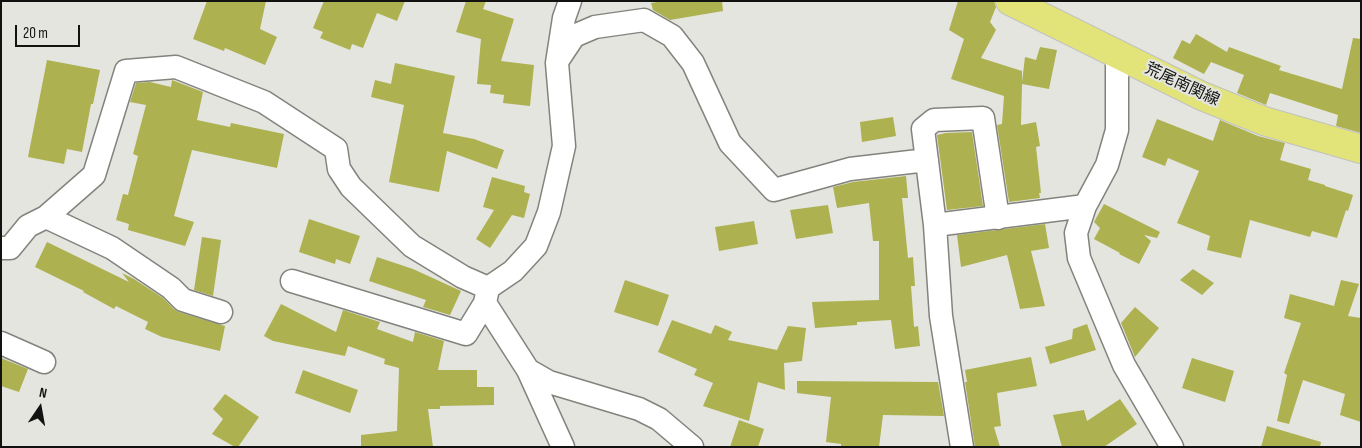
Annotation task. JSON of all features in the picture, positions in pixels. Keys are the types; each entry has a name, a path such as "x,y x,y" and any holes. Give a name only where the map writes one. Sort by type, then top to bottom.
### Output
{"main road":[{"name":"荒尾南関線","path":"1010,1 1202,96 1264,121 1361,149"}],"street":[{"path":"292,280 466,334 487,296 536,246 549,212 564,146 556,63 564,18 570,1"},
{"path":"556,63 574,36 595,27 644,20 672,36 694,63 730,143 774,190 850,168 926,160"},
{"path":"1117,54 1117,130 1107,165 1085,206 1076,233 1079,258 1124,364 1172,447"},
{"path":"1,248 10,248 28,226 46,217 94,175 126,71 176,67 264,102 336,149 339,169 351,187 412,246 463,277 487,296 528,370 563,447"},
{"path":"962,447 941,316 935,225 923,129 934,120 983,118 998,218"},
{"path":"935,225 1085,206"},
{"path":"46,217 112,248 171,288 182,300 221,312"},
{"path":"1,343 44,362"},
{"path":"528,370 549,382 639,409 659,419 692,447"}],"building":[{"path":"207,1 266,1 260,29 277,37 265,65 225,48 224,51 193,39"},
{"path":"324,1 405,1 397,21 377,13 363,48 352,44 350,50 320,38 323,32 313,28"},
{"path":"466,1 486,1 483,9 514,19 501,61 534,65 530,106 503,103 504,95 490,93 491,85 477,84 481,39 456,32"},
{"path":"663,1 722,1 723,11 670,20 653,10 651,3"},
{"path":"958,1 994,1 996,7 990,22 996,30 981,58 1022,71 1022,82 1025,57 1036,60 1040,47 1057,50 1049,89 1022,84 1021,125 1036,122 1040,146 1036,147 1040,198 1009,202 997,125 1002,124 1004,96 951,79 964,39 949,30"},
{"path":"1196,34 1227,52 1229,47 1281,66 1279,70 1342,89 1353,38 1361,39 1361,133 1336,126 1338,115 1270,93 1266,105 1237,93 1244,75 1211,62 1204,74 1173,58 1182,40 1190,44"},
{"path":"47,60 100,70 93,104 91,104 82,152 67,149 64,164 28,157"},
{"path":"395,63 455,76 443,133 474,139 504,150 497,169 447,151 439,192 389,182 404,105 371,97 375,80 391,84"},
{"path":"172,80 203,92 197,120 230,127 231,123 284,134 277,168 192,150 174,216 194,222 185,246 128,230 129,224 116,220 123,194 128,195 138,156 133,154 146,105 130,102 136,83 150,82 171,87"},
{"path":"893,117 896,136 862,142 860,122"},
{"path":"1157,119 1213,141 1220,120 1258,136 1285,143 1280,160 1311,169 1308,180 1353,195 1337,238 1312,231 1310,237 1250,220 1241,258 1207,250 1210,236 1177,223 1199,171 1168,158 1165,166 1142,157"},
{"path":"972,132 983,206 947,210 937,135"},
{"path":"906,176 908,198 902,198 908,258 913,257 915,286 911,286 914,327 918,326 920,346 895,349 891,320 857,322 857,325 815,328 812,302 879,300 879,241 873,241 869,203 837,208 833,187 853,182"},
{"path":"492,177 525,186 524,192 530,194 524,218 512,215 490,248 476,239 494,210 483,207"},
{"path":"1104,204 1160,232 1157,238 1144,235 1151,241 1139,264 1094,239 1100,228 1094,222"},
{"path":"828,205 833,233 796,239 790,210"},
{"path":"309,219 360,236 350,264 336,259 335,264 299,252"},
{"path":"754,221 758,244 719,251 715,227"},
{"path":"1045,224 1049,248 1031,251 1045,306 1020,309 1007,255 961,267 957,235"},
{"path":"202,237 221,240 213,296 194,290"},
{"path":"47,242 129,282 122,273 134,279 163,298 179,312 225,326 220,351 162,337 145,329 148,322 116,306 114,309 84,291 35,267"},
{"path":"377,257 413,269 461,291 450,315 423,307 426,300 369,281"},
{"path":"1193,269 1214,283 1202,295 1180,280"},
{"path":"625,280 669,295 658,326 614,312"},
{"path":"1341,280 1359,284 1348,316 1361,318 1361,422 1340,415 1345,394 1303,380 1289,424 1277,421 1287,375 1284,373 1301,323 1284,318 1290,294 1334,306"},
{"path":"281,304 336,332 343,310 380,322 377,329 413,342 415,332 444,341 438,370 477,370 477,387 494,387 494,405 440,406 440,409 428,409 433,447 361,447 361,435 397,431 399,368 384,364 385,359 348,346 345,356 273,341 264,336"},
{"path":"1135,307 1159,328 1135,357 1121,323"},
{"path":"672,320 711,334 715,325 732,332 728,340 777,350 788,326 806,328 802,361 784,363 785,390 758,382 749,421 703,406 713,383 694,375 697,369 658,352"},
{"path":"1087,324 1096,350 1050,364 1045,347 1072,339 1073,329"},
{"path":"1031,357 1037,386 997,393 1001,426 994,427 1000,447 975,447 965,382 967,382 965,370"},
{"path":"1,358 28,369 19,392 1,386"},
{"path":"1192,358 1234,371 1225,402 1182,388"},
{"path":"303,370 358,390 350,413 295,393"},
{"path":"797,381 938,382 944,416 883,415 879,447 841,447 841,444 826,442 831,397 797,393"},
{"path":"225,394 259,417 238,447 212,434 223,419 213,409"},
{"path":"1120,399 1137,424 1104,447 1062,447 1053,415 1084,410 1087,421"},
{"path":"739,420 764,429 758,447 730,447"},
{"path":"1267,426 1321,442 1320,447 1261,447"}]}
